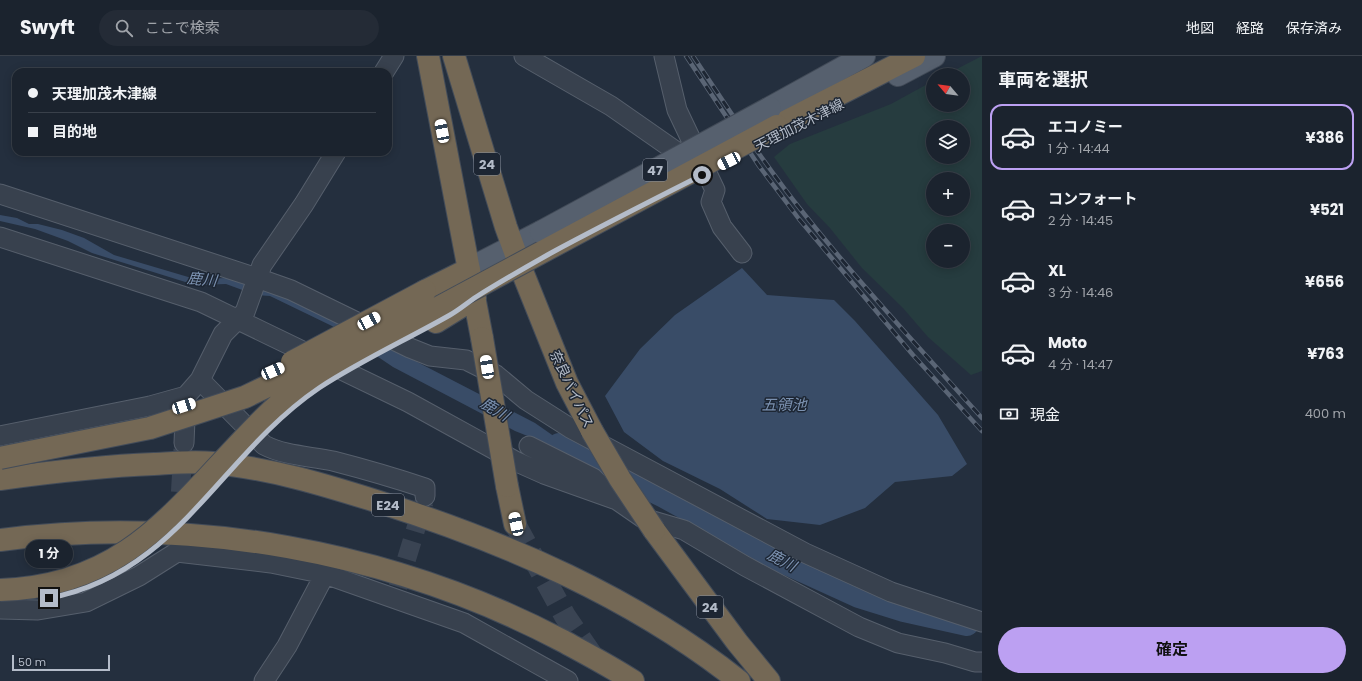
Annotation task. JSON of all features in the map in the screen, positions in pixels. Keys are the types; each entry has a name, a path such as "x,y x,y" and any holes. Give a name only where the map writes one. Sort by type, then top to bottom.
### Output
{"highway":[{"path":"428,56 475,298 507,486 516,524"},
{"name":"奈良バイパス","path":"454,56 513,247 567,383 592,432 620,479 654,530 737,642 769,681"},
{"path":"0,590 31,587 57,582 91,571 127,552 161,526 265,417 295,391 326,368 893,56"},
{"path":"0,458 150,428 252,394 776,121 914,56"},
{"path":"0,454 94,427 161,412 205,399 299,358 469,269"},
{"path":"0,600 38,600 76,592 96,585 131,566 180,526 264,435 304,398 333,379 436,322 475,298"},
{"name":"E24","path":"0,479 129,465 180,462 212,463 245,467 310,482 447,525 536,561 608,596 646,617 682,639 739,681"},
{"path":"0,540 73,534 127,533 187,535 283,547 341,558 391,571 447,589 497,609 570,645 633,681"}],"main road":[{"name":"天理加茂木津線","path":"475,298 776,121 864,56"},
{"name":"天理加茂木津線","path":"469,269 541,232 776,121 934,56"}],"street":[{"path":"386,68 394,56"},
{"path":"524,56 611,106 687,159 702,161"},
{"path":"664,56 677,110 715,190 712,202 722,227 742,253"},
{"path":"0,436 150,406 186,396 200,380 223,334 230,325 241,316 262,265 304,204 334,156"},
{"path":"0,194 257,280 292,290 410,348 430,356 466,360 496,375 526,400 570,428 805,553 891,592 982,622"},
{"path":"0,237 241,316 408,402 517,462 544,474 617,500"},
{"path":"200,380 264,445 274,450 333,461 403,480 425,488 425,496"},
{"path":"184,443 186,396"},
{"path":"529,446 593,478 617,500 643,518 684,530 745,566 859,627 898,643 945,653 975,662 982,662"},
{"path":"0,609 38,610 86,602 138,576 177,552 271,563 326,574 396,592 464,623 568,681"},
{"path":"264,681 287,646 326,574"}],"green space":[{"path":"982,56 982,371 971,375 928,337 903,308 862,268 830,228 807,204 774,157 790,144 891,104 926,85 926,112 970,112 970,68 959,68"}],"water":[{"path":"0,215 17,218 29,224 38,224 62,230 84,238 114,255 195,279 228,278 258,290 270,291 336,320 535,423 588,460 515,431 393,367 332,326 270,296 256,295 226,284 195,285 92,253 68,241 35,229 0,221"},
{"name":"五領池","path":"742,268 767,295 834,300 855,321 938,415 967,464 952,476 895,482 865,508 820,525 767,519 720,489 663,461 624,432 605,396 640,349 675,315"}],"waterway":[{"name":"鹿川","path":"559,445 664,496 780,560 859,596 904,610 967,624"}],"tunnel":[{"path":"177,550 183,449"},
{"path":"398,587 424,502"},
{"path":"515,524 565,616 596,661"}],"railway":[{"path":"686,56 759,166 799,219 913,355 982,431"},
{"path":"693,56 761,157 805,215 914,343 982,418"}],"route":[{"path":"49,598 76,592 96,585 131,566 165,540 180,526 277,422 304,398 319,388 452,313 552,253 702,175"}]}
